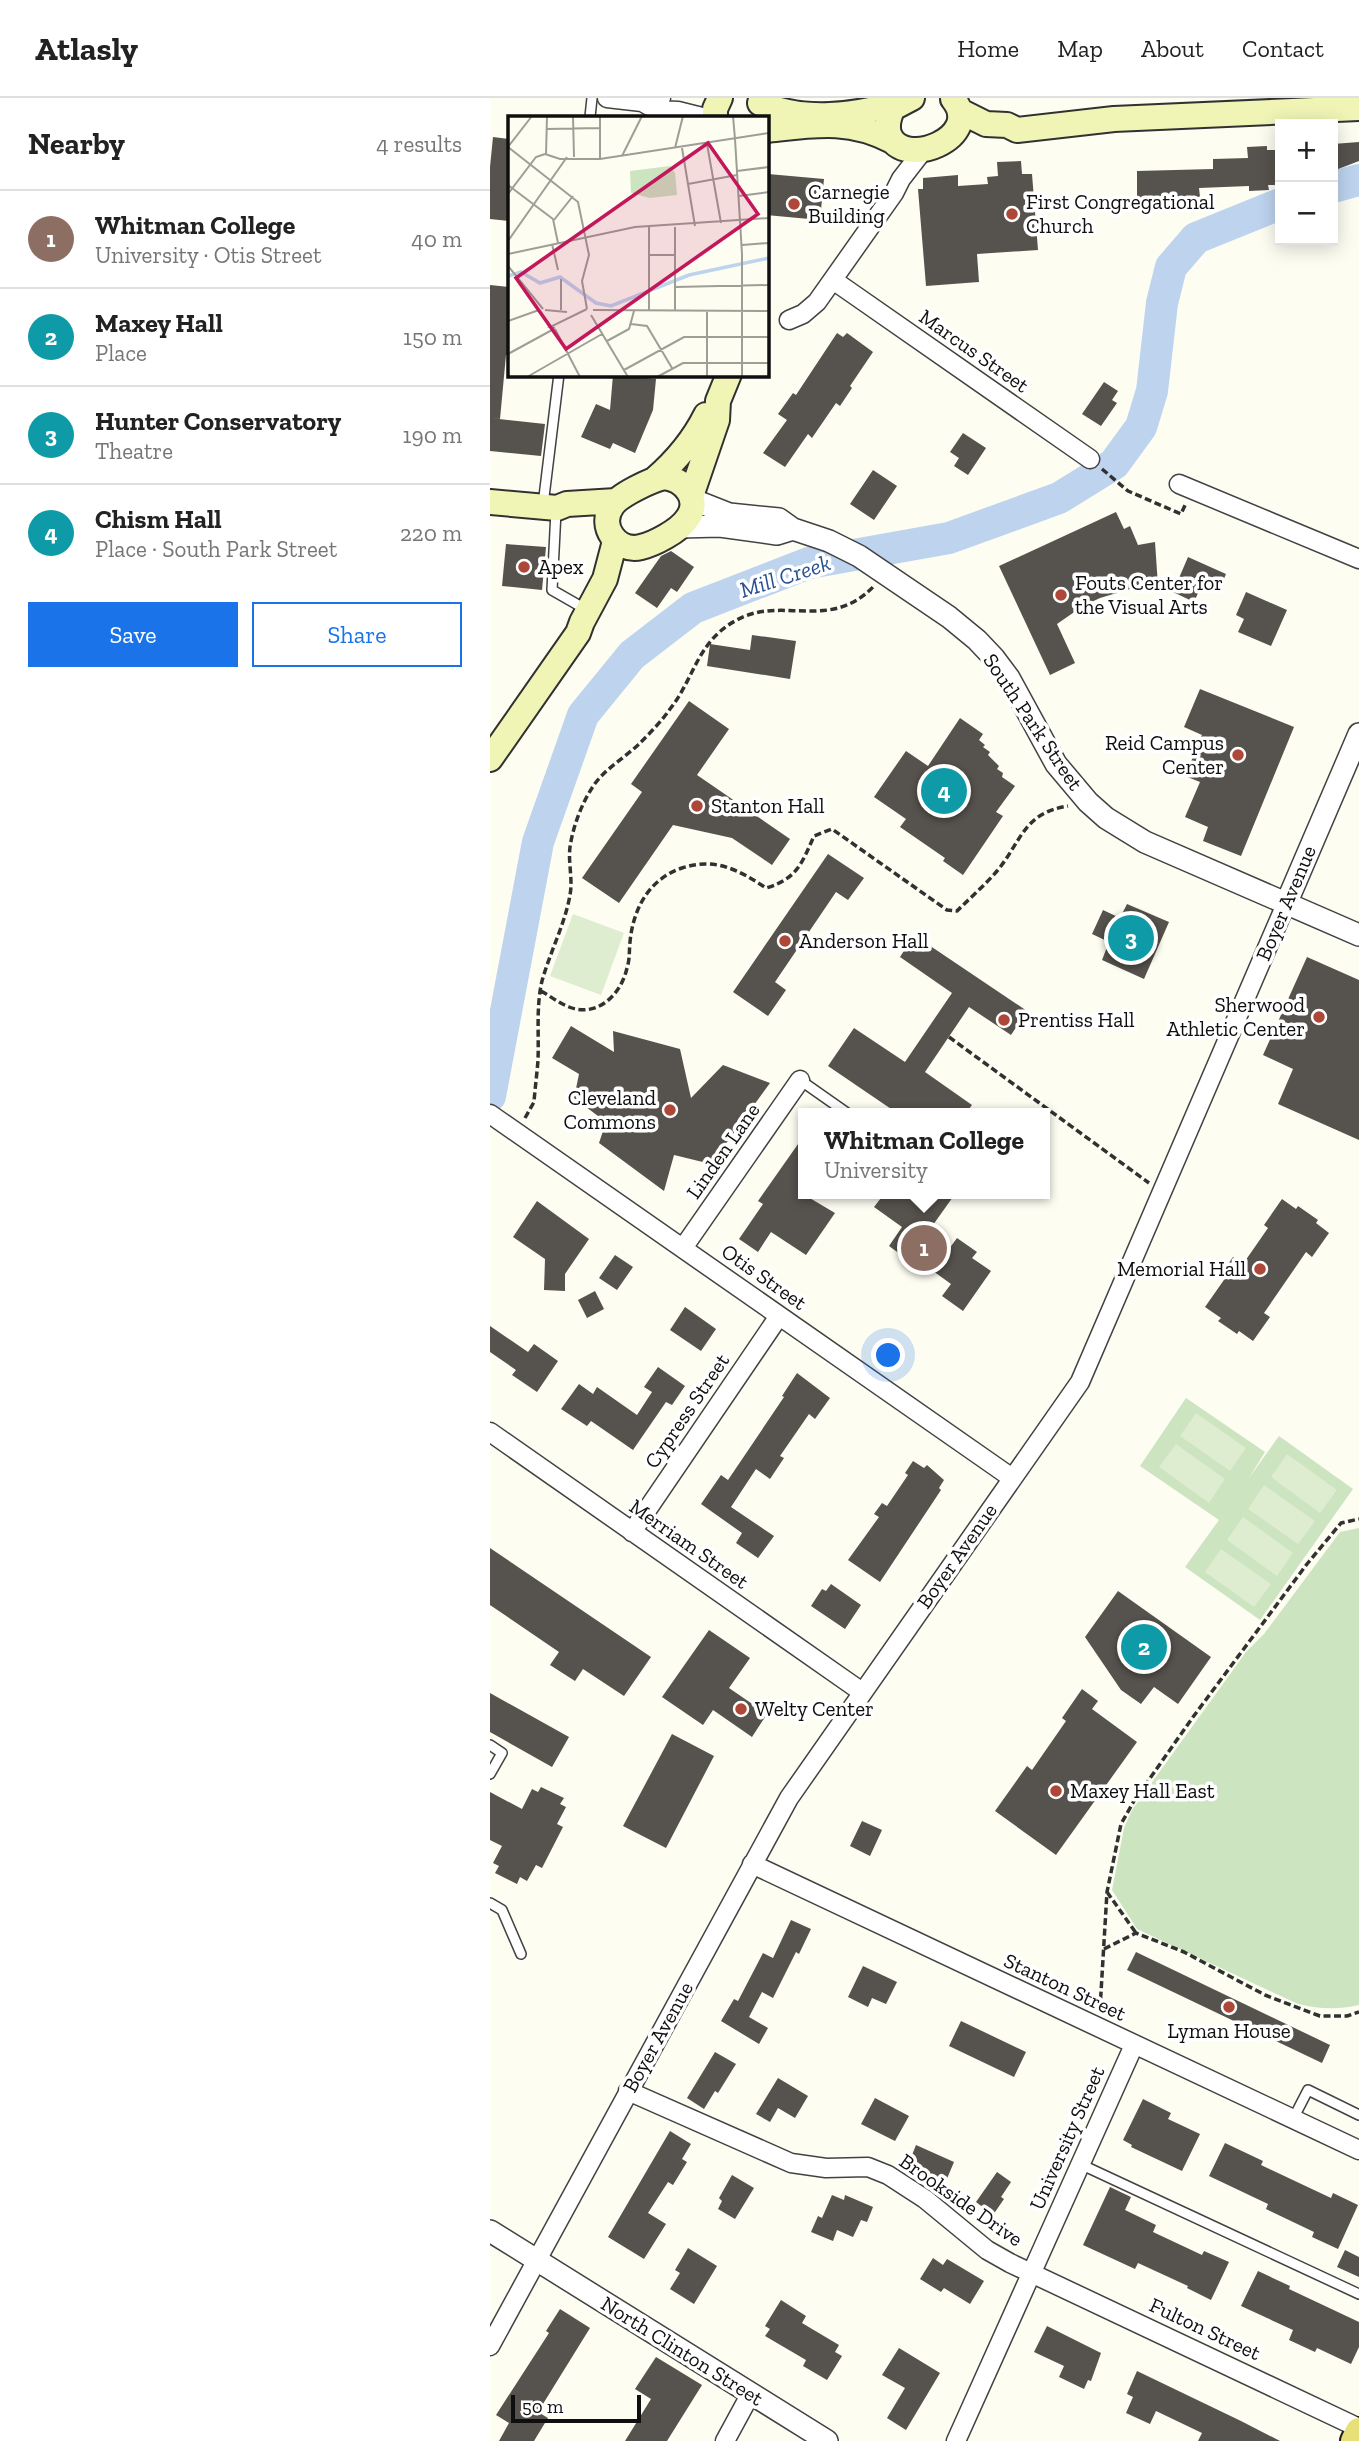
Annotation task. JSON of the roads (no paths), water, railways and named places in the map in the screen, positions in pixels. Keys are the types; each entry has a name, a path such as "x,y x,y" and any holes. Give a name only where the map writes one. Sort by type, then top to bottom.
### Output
{"main road":[{"path":"715,116 720,98"},
{"path":"760,106 795,114 828,115 862,112 906,100"},
{"path":"896,144 887,124 893,108 906,100"},
{"path":"936,144 958,128 957,103"},
{"path":"957,103 986,124 1007,125 1017,130 1114,119 1317,104 1359,108"},
{"path":"768,130 843,124 861,127 908,150 936,144 1011,138 1017,130"},
{"path":"490,502 550,507 616,501 655,479 684,450 718,401 728,376"},
{"path":"550,507 566,517 589,523 631,548 644,546 679,527 691,513 691,497 717,420 718,401"},
{"path":"655,479 673,478 681,482 691,497"},
{"path":"490,759 578,633 605,579 612,537 607,516 616,501"},
{"path":"578,633 592,627 618,579 644,546"},
{"path":"1354,2441 1359,2429"}],"street":[{"path":"607,98 642,102 661,98"},
{"path":"642,102 656,110 678,111 698,116"},
{"path":"896,144 901,178"},
{"path":"789,320 803,314 817,302 894,193 901,178 936,144"},
{"name":"Marcus Street","path":"833,280 1090,459"},
{"path":"1186,486 1359,559"},
{"name":"South Park Street","path":"691,497 729,514 779,519 793,529 829,541 859,556 885,573 962,628 994,658 1009,678 1056,764 1088,803 1106,818 1145,842 1359,935"},
{"name":"South Park Street","path":"679,527 720,526 777,534 793,529"},
{"name":"Boyer Avenue","path":"490,2346 752,1864 802,1778 1087,1368 1359,734"},
{"name":"Linden Lane","path":"683,1248 800,1080"},
{"name":"Otis Street","path":"504,1123 1012,1478"},
{"name":"Cypress Street","path":"632,1532 779,1315"},
{"name":"Merriam Street","path":"490,1432 862,1692"},
{"name":"Stanton Street","path":"752,1864 1359,2150"},
{"name":"University Street","path":"956,2441 1134,2045"},
{"name":"Brookside Drive","path":"628,2091 791,2163 825,2168 868,2167 888,2175 925,2199 987,2250 1031,2272"},
{"name":"North Clinton Street","path":"490,2231 827,2441"},
{"name":"Fulton Street","path":"1031,2272 1359,2429"},
{"path":"725,2441 750,2395"}],"lane":[{"path":"590,116 592,98"},
{"path":"559,376 550,507 552,590 588,611"},
{"path":"800,1080 840,1108"},
{"path":"490,1745 502,1753 490,1774"},
{"path":"490,1903 502,1910 521,1954"},
{"path":"1293,2119 1308,2090 1359,2115"},
{"path":"1080,2164 1359,2294"}],"waterway":[{"name":"Mill Creek","path":"1338,186 1359,180"},
{"name":"Mill Creek","path":"490,1096 538,842 583,715 632,655 693,608 809,563 949,538 1059,498 1114,464 1141,427 1152,391 1162,303 1171,267 1196,238 1275,206"}],"place":[{"name":"Carnegie Building","path":"794,204"},
{"name":"First Congregational Church","path":"1012,214"},
{"name":"Apex","path":"524,567"},
{"name":"Fouts Center for the Visual Arts","path":"1061,595"},
{"name":"Reid Campus Center","path":"1238,755"},
{"name":"Chism Hall","path":"944,791"},
{"name":"Stanton Hall","path":"697,806"},
{"name":"Hunter Conservatory","path":"1131,938"},
{"name":"Anderson Hall","path":"785,941"},
{"name":"Sherwood Athletic Center","path":"1319,1017"},
{"name":"Prentiss Hall","path":"1004,1020"},
{"name":"Cleveland Commons","path":"670,1110"},
{"name":"Whitman College","path":"924,1248"},
{"name":"Memorial Hall","path":"1260,1269"},
{"name":"Maxey Hall","path":"1144,1647"},
{"name":"Welty Center","path":"741,1709"},
{"name":"Maxey Hall East","path":"1056,1791"},
{"name":"Lyman House","path":"1229,2007"}]}
